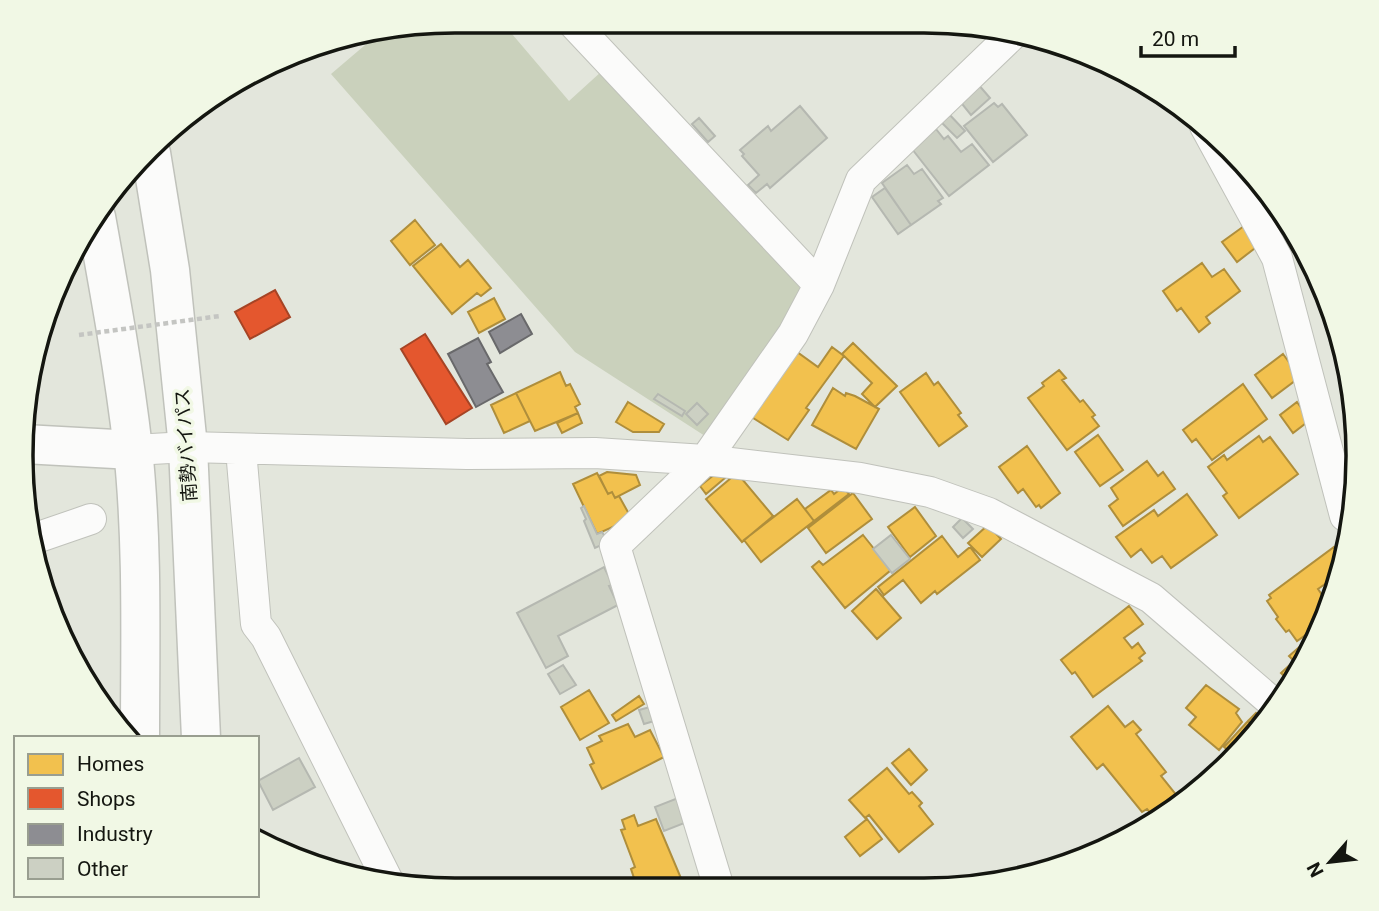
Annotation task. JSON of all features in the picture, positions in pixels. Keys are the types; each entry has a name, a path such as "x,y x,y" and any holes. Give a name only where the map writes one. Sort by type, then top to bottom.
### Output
{"main road":[{"name":"南勢バイパス","path":"152,162 170,270 188,447 201,736"},
{"path":"98,230 133,450 141,587 140,736"},
{"path":"33,445 133,450"}],"street":[{"path":"582,33 818,285"},
{"path":"716,878 615,546 705,460 793,334 818,285 861,180 1006,41"},
{"path":"1222,157 1277,258 1342,506"},
{"path":"133,450 188,447 467,454 595,453 705,460 860,478 930,492 989,513 1151,598 1268,699"},
{"path":"242,450 256,624 266,638 383,872"},
{"path":"41,536 91,519"}],"path":[{"path":"79,335 220,316"}],"green space":[{"path":"456,33 511,33 569,101 602,71 800,277 799,300 705,436 575,352 331,74 368,42"}],"building: Homes":[{"path":"415,220 435,245 410,265 391,241"},
{"path":"1244,226 1259,245 1237,262 1222,242"},
{"path":"441,244 460,267 468,260 491,288 481,296 477,293 452,314 413,266"},
{"path":"1202,263 1212,277 1224,269 1240,291 1206,317 1210,323 1199,332 1181,308 1177,311 1163,291"},
{"path":"494,298 505,319 479,333 468,312"},
{"path":"853,343 897,386 875,407 862,394 872,383 842,354"},
{"path":"832,347 844,356 806,408 809,410 788,440 750,416 797,352 818,367"},
{"path":"1283,354 1300,377 1272,398 1255,375"},
{"path":"1059,370 1066,378 1062,380 1080,402 1083,400 1095,415 1092,417 1099,426 1067,450 1028,398"},
{"path":"560,372 566,386 570,384 580,404 575,407 578,413 535,431 516,393"},
{"path":"926,373 934,385 938,382 961,413 958,415 967,426 939,446 900,392"},
{"path":"1243,384 1267,419 1212,460 1196,439 1192,442 1183,430"},
{"path":"833,388 845,396 846,393 855,396 879,409 856,449 812,425"},
{"path":"516,393 530,421 504,433 491,405"},
{"path":"628,402 664,424 659,432 633,432 616,422"},
{"path":"1297,402 1310,420 1293,433 1280,415"},
{"path":"578,413 582,423 562,433 557,423"},
{"path":"1098,435 1123,470 1100,486 1075,452"},
{"path":"1259,436 1263,442 1270,437 1298,474 1239,518 1223,496 1227,493 1208,467 1224,455 1227,460"},
{"path":"1027,446 1060,493 1041,508 1039,505 1036,507 1023,489 1018,493 999,467"},
{"path":"1147,461 1158,476 1163,472 1175,489 1123,526 1109,506 1118,499 1111,488"},
{"path":"719,471 725,478 706,494 700,486"},
{"path":"607,472 636,475 640,485 615,498 612,492 608,494 599,476"},
{"path":"597,473 608,494 612,492 615,498 619,496 629,514 615,526 597,534 573,484"},
{"path":"737,473 773,516 742,542 706,499"},
{"path":"843,487 849,494 814,521 805,509 831,490 834,494"},
{"path":"853,493 872,519 826,553 808,528"},
{"path":"1187,494 1217,535 1171,568 1162,556 1152,563 1141,549 1131,557 1116,537 1154,510 1158,516"},
{"path":"797,499 814,521 761,562 744,540"},
{"path":"915,507 936,536 910,557 888,527"},
{"path":"988,525 1001,539 982,557 968,543"},
{"path":"863,535 891,570 845,608 812,567 819,561 823,565"},
{"path":"942,536 958,557 970,547 980,560 937,594 935,591 921,603 903,580 884,595 878,587"},
{"path":"1335,549 1325,584 1318,589 1322,595 1314,617 1305,635 1297,641 1276,619 1278,617 1267,601 1271,598 1269,595"},
{"path":"876,589 901,618 877,639 852,611"},
{"path":"1129,606 1143,624 1124,638 1132,648 1138,643 1145,653 1139,658 1142,661 1093,697 1075,672 1072,674 1061,660"},
{"path":"1299,647 1293,660 1289,656"},
{"path":"1206,685 1239,709 1236,713 1242,722 1219,750 1189,725 1196,717 1186,708"},
{"path":"589,690 609,723 580,740 561,707"},
{"path":"639,696 644,704 616,721 612,715"},
{"path":"1108,706 1125,727 1133,721 1141,730 1136,734 1166,772 1161,776 1176,794 1150,812 1147,809 1142,812 1103,764 1097,769 1071,737"},
{"path":"1248,721 1250,723 1241,734 1227,749 1224,747"},
{"path":"628,724 635,737 650,730 664,757 602,789 590,765 594,763 587,748 602,741 599,736"},
{"path":"909,749 927,770 911,785 892,763"},
{"path":"887,768 909,794 912,792 922,803 919,806 933,824 899,852 869,815 865,818 849,800"},
{"path":"634,815 638,826 656,819 681,878 634,878 631,869 635,867 621,830 625,829 622,820"},
{"path":"867,819 882,839 860,856 845,837"}],"building: Shops":[{"path":"275,290 290,317 250,339 235,312"},
{"path":"425,334 472,408 446,424 401,349"}],"building: Industry":[{"path":"521,314 532,334 500,353 489,332"},
{"path":"478,338 491,362 487,364 503,392 476,407 448,354"}],"building: Other":[{"path":"977,83 990,98 971,115 958,99"},
{"path":"994,103 998,107 1002,104 1027,135 993,162 964,126"},
{"path":"800,106 827,138 770,188 767,184 756,193 748,185 759,175 740,150 768,126 771,131"},
{"path":"948,113 965,131 957,138 940,121"},
{"path":"699,118 715,136 708,142 692,124"},
{"path":"936,129 944,139 948,136 961,152 972,144 989,165 949,196 912,149"},
{"path":"907,165 914,174 922,169 943,198 938,201 941,204 911,225 882,183"},
{"path":"885,188 911,225 898,234 872,197"},
{"path":"658,394 685,411 682,416 654,399"},
{"path":"697,403 708,414 697,425 686,414"},
{"path":"584,506 597,534 602,532 608,542 595,548 584,521 586,519 581,508"},
{"path":"962,518 973,529 963,538 953,527"},
{"path":"891,535 910,559 892,573 873,549"},
{"path":"604,567 613,585 609,586 618,605 558,636 568,656 546,668 517,613"},
{"path":"563,665 576,685 560,694 548,674"},
{"path":"650,707 654,721 644,724 639,710"},
{"path":"299,758 315,787 273,810 259,780"},
{"path":"678,798 687,822 664,831 655,807"}]}
